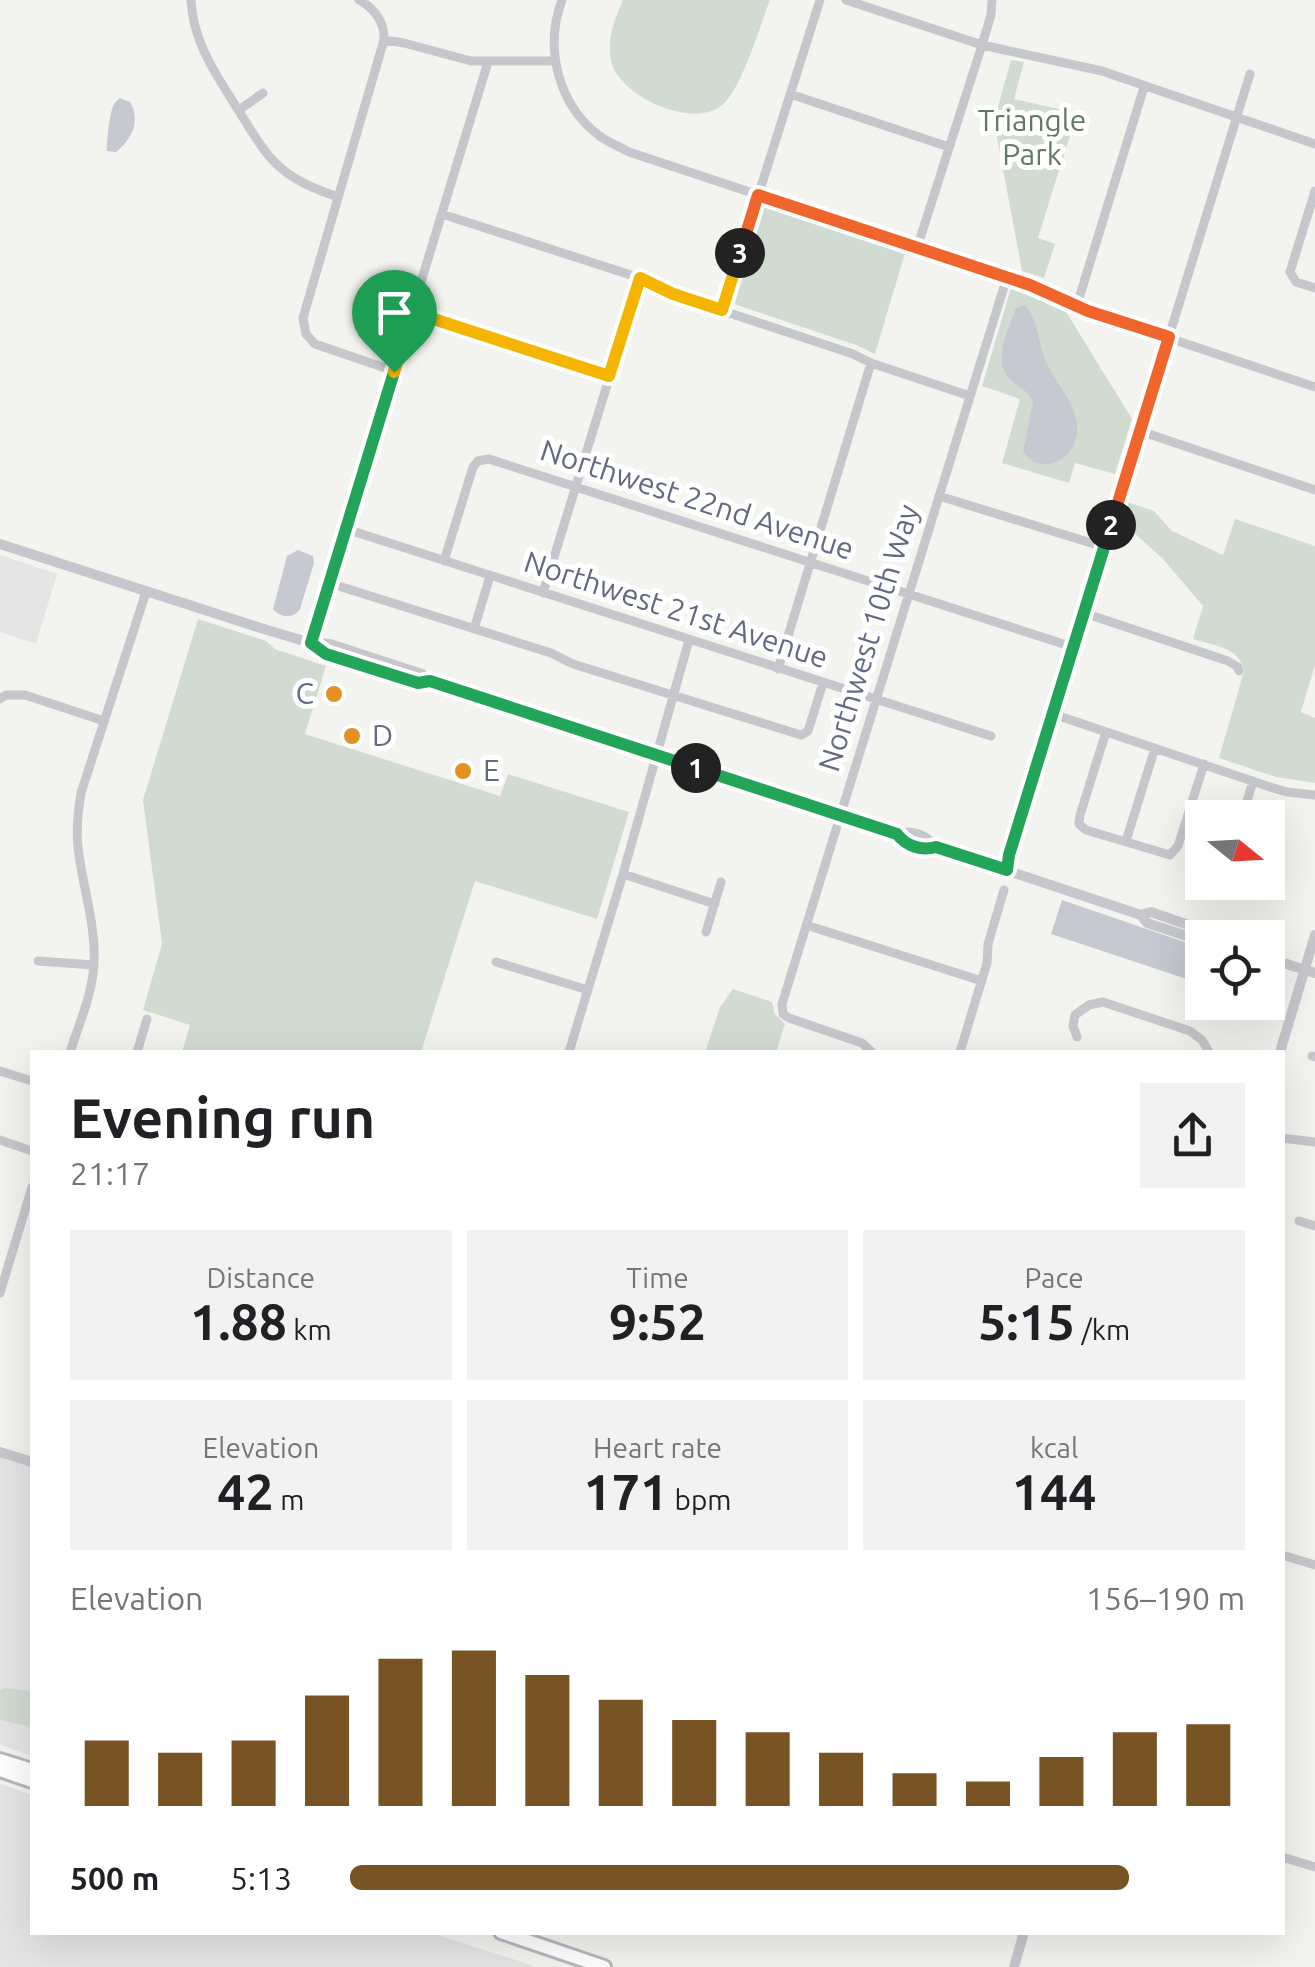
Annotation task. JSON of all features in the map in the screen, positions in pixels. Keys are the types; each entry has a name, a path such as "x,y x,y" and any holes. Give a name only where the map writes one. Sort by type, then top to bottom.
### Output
{"main road":[{"path":"0,1760 30,1769"},
{"path":"0,1770 30,1780"},
{"path":"510,1935 604,1967"}],"street":[{"path":"191,0 197,35 207,60 256,139 284,170 307,185 338,197"},
{"path":"359,0 379,18 384,40 304,308 303,326 309,340 321,348 394,372"},
{"path":"562,0 556,18 554,61 570,102 586,124 629,152 1007,277 1088,311 1315,387"},
{"path":"722,310 820,0"},
{"path":"846,0 982,45 1102,71 1315,144"},
{"path":"917,248 982,45 992,0"},
{"path":"384,40 488,62 554,61"},
{"path":"311,643 488,62"},
{"path":"1007,870 1250,74"},
{"path":"1077,305 1144,87"},
{"path":"238,110 262,94"},
{"path":"790,94 949,147"},
{"path":"1315,191 1290,272 1296,282 1315,288"},
{"path":"442,214 640,278 673,294 970,396"},
{"name":"Northwest 10th Way","path":"870,1050 862,1043 784,1014 782,1004 1007,277"},
{"path":"543,593 640,278"},
{"path":"412,312 609,376"},
{"path":"778,668 871,363"},
{"path":"1140,431 1315,490"},
{"name":"Northwest 22nd Avenue","path":"444,561 473,467 478,461 489,459 1073,647"},
{"path":"939,496 1104,547"},
{"name":"Northwest 21st Avenue","path":"346,529 991,736"},
{"path":"0,544 311,643 326,654 418,683 430,681 840,815 897,834 904,842 925,850 936,847 1007,870 1141,915 1147,923 1185,936"},
{"path":"474,629 490,576"},
{"path":"329,582 801,735 808,730 823,683"},
{"path":"71,1050 94,965 94,942 78,845 81,793 146,592"},
{"path":"1084,613 1228,661 1240,671"},
{"path":"570,1050 689,640"},
{"path":"3,697 26,695 104,720"},
{"path":"1053,714 1288,792 1315,795"},
{"path":"1106,732 1080,815 1079,824 1086,830 1163,855 1174,854 1204,764"},
{"path":"1126,841 1154,748"},
{"path":"1247,800 1253,781"},
{"path":"623,874 714,904"},
{"path":"706,932 722,882"},
{"path":"961,1050 1004,890"},
{"path":"1141,915 1150,912 1185,924"},
{"path":"806,925 982,981"},
{"path":"1281,1050 1310,972 1315,935"},
{"path":"38,961 94,965"},
{"path":"496,962 588,990"},
{"path":"1285,964 1310,972"},
{"path":"1077,1037 1072,1026 1074,1015 1089,1004 1102,1002 1190,1031 1207,1048"},
{"path":"138,1050 148,1019"},
{"path":"0,1070 30,1080"},
{"path":"1285,1138 1315,1142"},
{"path":"0,1140 30,1150"},
{"path":"0,1293 30,1194"},
{"path":"1299,1220 1315,1226"},
{"path":"0,1452 30,1461"},
{"path":"1285,1556 1315,1564"},
{"path":"1285,1858 1315,1868"},
{"path":"1014,1967 1023,1935"}],"shaded area":[{"path":"120,98 130,102 133,109 133,129 116,152 107,151 111,113"},
{"path":"1025,305 1035,323 1044,357 1070,402 1077,426 1070,451 1051,464 1035,462 1023,452 1033,402 1010,379 1002,364 1003,345 1016,308"},
{"path":"298,550 313,556 314,563 300,609 291,616 283,616 273,609 287,556"},
{"path":"0,555 57,574 36,644 0,632"},
{"path":"1062,900 1185,942 1185,978 1051,934"},
{"path":"0,1448 30,1458 30,1755 0,1745"},
{"path":"0,1784 30,1794 30,1935 438,1935 537,1967 0,1967"}],"green space":[{"path":"623,0 770,0 736,87 721,106 692,114 641,97 617,74 610,45"},
{"name":"Triangle Park","path":"1011,60 1024,62 1014,99 1077,113 1038,238 1055,244 1044,278 1022,271 994,121"},
{"path":"765,207 905,253 875,354 734,304"},
{"path":"1011,288 1065,310 1132,419 1115,474 1075,463 1069,483 1002,463 1020,399 982,386"},
{"path":"1127,502 1154,511 1172,531 1223,555 1235,519 1315,546 1315,665 1301,712 1315,718 1315,783 1276,777 1219,758 1244,671 1242,663 1232,652 1193,639 1203,606 1163,559 1121,521"},
{"path":"198,619 326,666 305,734 500,796 508,774 629,812 597,919 475,881 422,1050 183,1050 190,1025 143,1010 162,944 143,800"},
{"path":"733,989 772,1002 775,1014 785,1024 777,1050 706,1050 720,1007"},
{"path":"0,1690 30,1691 30,1727 0,1720"}],"place":[{"name":"C","path":"334,694"},
{"name":"D","path":"352,736"},
{"name":"E","path":"463,771"}],"route":[{"path":"758,195 1030,285 1088,311 1169,337 1007,870 936,847 925,850 904,842 897,834 430,681 418,683 326,654 311,643 394,372 412,312 609,376 640,278 722,310 758,195"}]}
